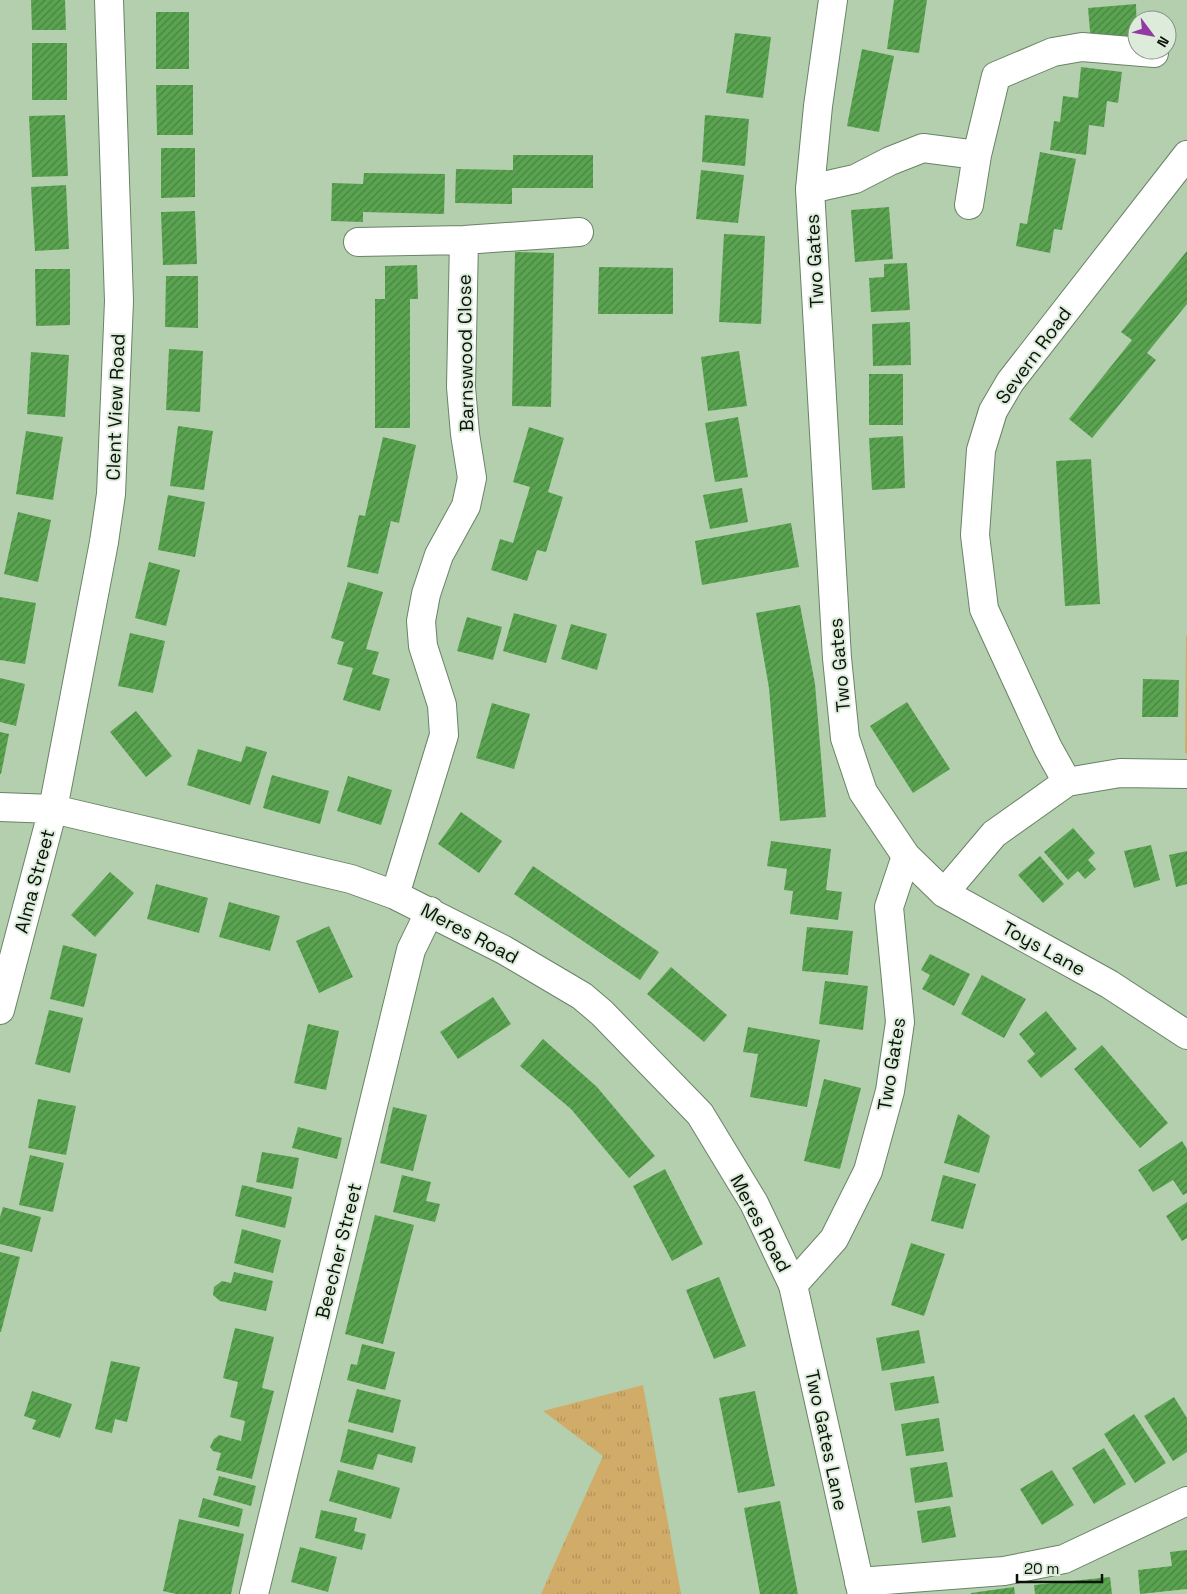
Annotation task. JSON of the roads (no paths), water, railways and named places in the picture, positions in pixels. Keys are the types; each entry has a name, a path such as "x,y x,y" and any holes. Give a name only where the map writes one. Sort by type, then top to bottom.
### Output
{"street":[{"name":"Clent View Road","path":"53,809 104,542 111,494 119,301 110,0"},
{"name":"Two Gates","path":"793,1285 834,1239 868,1171 890,1091 900,1022 889,907 906,856 863,792 845,738 835,629 810,189 818,106 833,0"},
{"path":"969,205 977,155 996,76 1053,52 1082,47 1127,51"},
{"path":"810,189 855,179 890,161 924,148 977,155"},
{"name":"Severn Road","path":"1067,782 1031,713 984,609 975,535 981,450 993,411 1010,382 1187,155"},
{"path":"358,242 464,240 580,232"},
{"name":"Barnswood Close","path":"395,896 444,735 442,705 422,646 421,621 426,594 439,555 466,506 472,478 465,434 461,387 464,240"},
{"path":"944,893 994,834 1067,782 1120,773 1187,774"},
{"name":"Meres Road","path":"0,807 53,809 351,880 430,911 512,954 582,996 602,1013 700,1114 754,1203 793,1285"},
{"name":"Alma Street","path":"0,1010 53,809"},
{"name":"Toys Lane","path":"906,856 944,893 1109,984 1187,1035"},
{"name":"Beecher Street","path":"254,1594 411,950 430,911"},
{"name":"Two Gates Lane","path":"793,1285 860,1588"},
{"path":"860,1588 1004,1571 1064,1559 1187,1501"}]}
